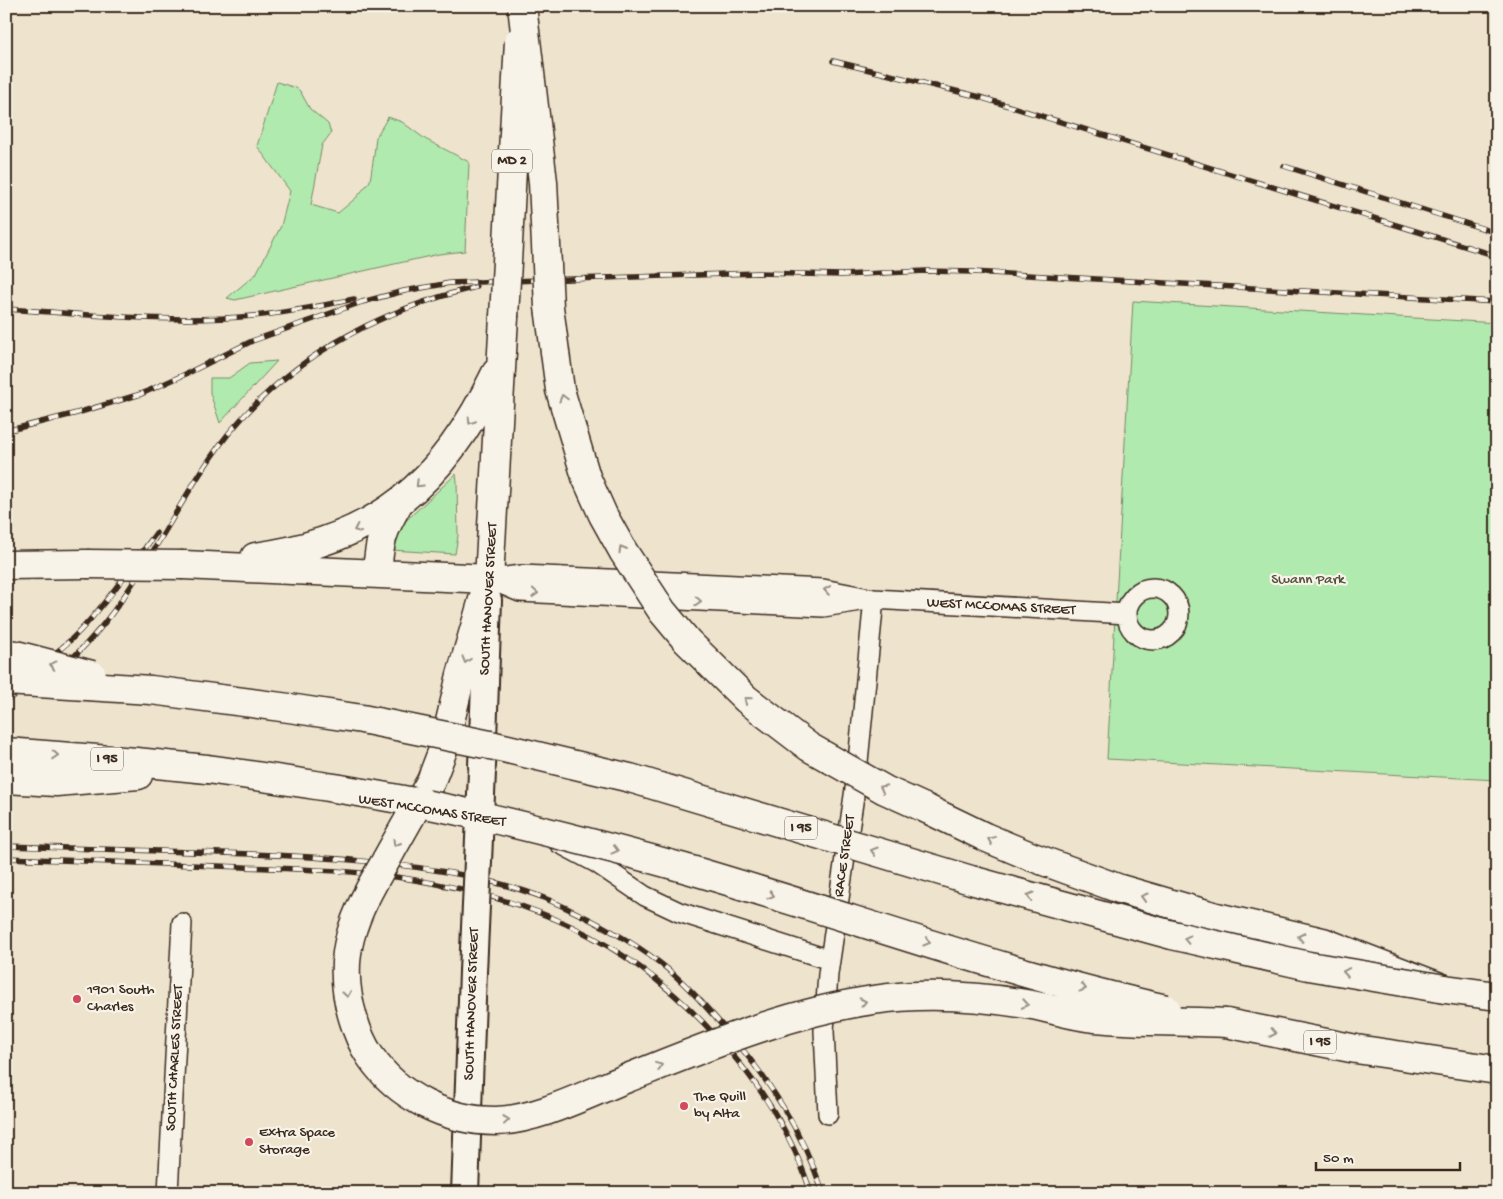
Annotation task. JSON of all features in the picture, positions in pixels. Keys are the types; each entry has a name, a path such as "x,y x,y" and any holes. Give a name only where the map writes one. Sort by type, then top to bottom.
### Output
{"main road":[{"name":"SOUTH HANOVER STREET","path":"465,1193 489,579 521,6"},
{"path":"521,6 543,182 549,307 560,390 586,477 603,515 648,590 687,642 746,699 809,747 885,790 985,837 1075,874 1120,889 1213,916 1324,942 1445,988"},
{"path":"6,565 183,566 269,555 311,546 328,540 364,525 399,503 425,478 463,433 473,418 501,362"},
{"path":"377,574 380,540 399,503"},
{"name":"WEST MCCOMAS STREET","path":"183,566 489,579"},
{"path":"489,579 461,675 444,747 431,781 368,891 354,924 347,950 345,969 346,990 350,1008 364,1046 384,1074 397,1087 411,1096 448,1114 483,1120 499,1121 535,1114 773,1023 873,1000 943,996 977,998 1027,1005 1093,1018 1226,1023"},
{"path":"6,654 151,690"},
{"name":"I 95","path":"6,681 151,690 362,719 426,731 552,759 665,788 980,882 1172,935 1310,966 1497,996"},
{"name":"I 95","path":"6,752 207,769 340,790 475,815 605,847 752,889 1019,970 1154,1007 1289,1036 1497,1070"},
{"path":"6,780 56,782 207,769"},
{"path":"1415,1058 1497,1086"}],"street":[{"name":"WEST MCCOMAS STREET","path":"489,579 522,575 823,589 874,599 1127,614"},
{"name":"RACE STREET","path":"828,1114 824,1032 830,960 856,782 874,599"},
{"name":"WEST MCCOMAS STREET","path":"245,783 466,814 507,823 555,840 594,862 645,896 679,912 830,960"},
{"name":"SOUTH CHARLES STREET","path":"168,1193 182,924"}],"green space":[{"path":"277,82 300,91 310,109 328,124 331,133 322,145 311,205 338,213 357,197 370,181 376,137 388,117 402,122 425,139 469,162 465,251 439,254 235,300 227,298 256,274 281,226 290,191 257,146"},
{"name":"Swann Park","path":"1133,301 1497,323 1497,780 1107,759"},
{"path":"277,361 220,423 210,393 210,378 229,378 250,363"},
{"path":"456,474 458,536 455,554 391,550 397,529"}],"railway":[{"path":"833,61 976,96 1497,256"},
{"path":"1284,166 1497,233"},
{"path":"6,431 141,394 252,341 362,302 404,291 450,283 758,273 842,275 926,271 973,272 1497,302"},
{"path":"6,700 43,680 62,667 87,643 131,586 208,462 229,433 281,381 310,359 373,323 440,297 476,287"},
{"path":"6,309 160,319 191,319 278,313 354,299"},
{"path":"6,686 50,657 79,632 115,589 156,533"},
{"path":"6,846 252,854 361,861 415,867 468,876 515,888 549,900 599,924 637,946 670,971 696,996 743,1050 771,1088 795,1128 815,1170 823,1193"},
{"path":"6,858 363,873 449,886 534,910 573,927 610,947 646,971 680,1000 713,1033 744,1069 771,1107 794,1149 811,1193"}],"place":[{"name":"1901 South Charles","path":"77,999"},
{"name":"The Quill by Alta","path":"684,1106"},
{"name":"Extra Space Storage","path":"249,1142"}]}
